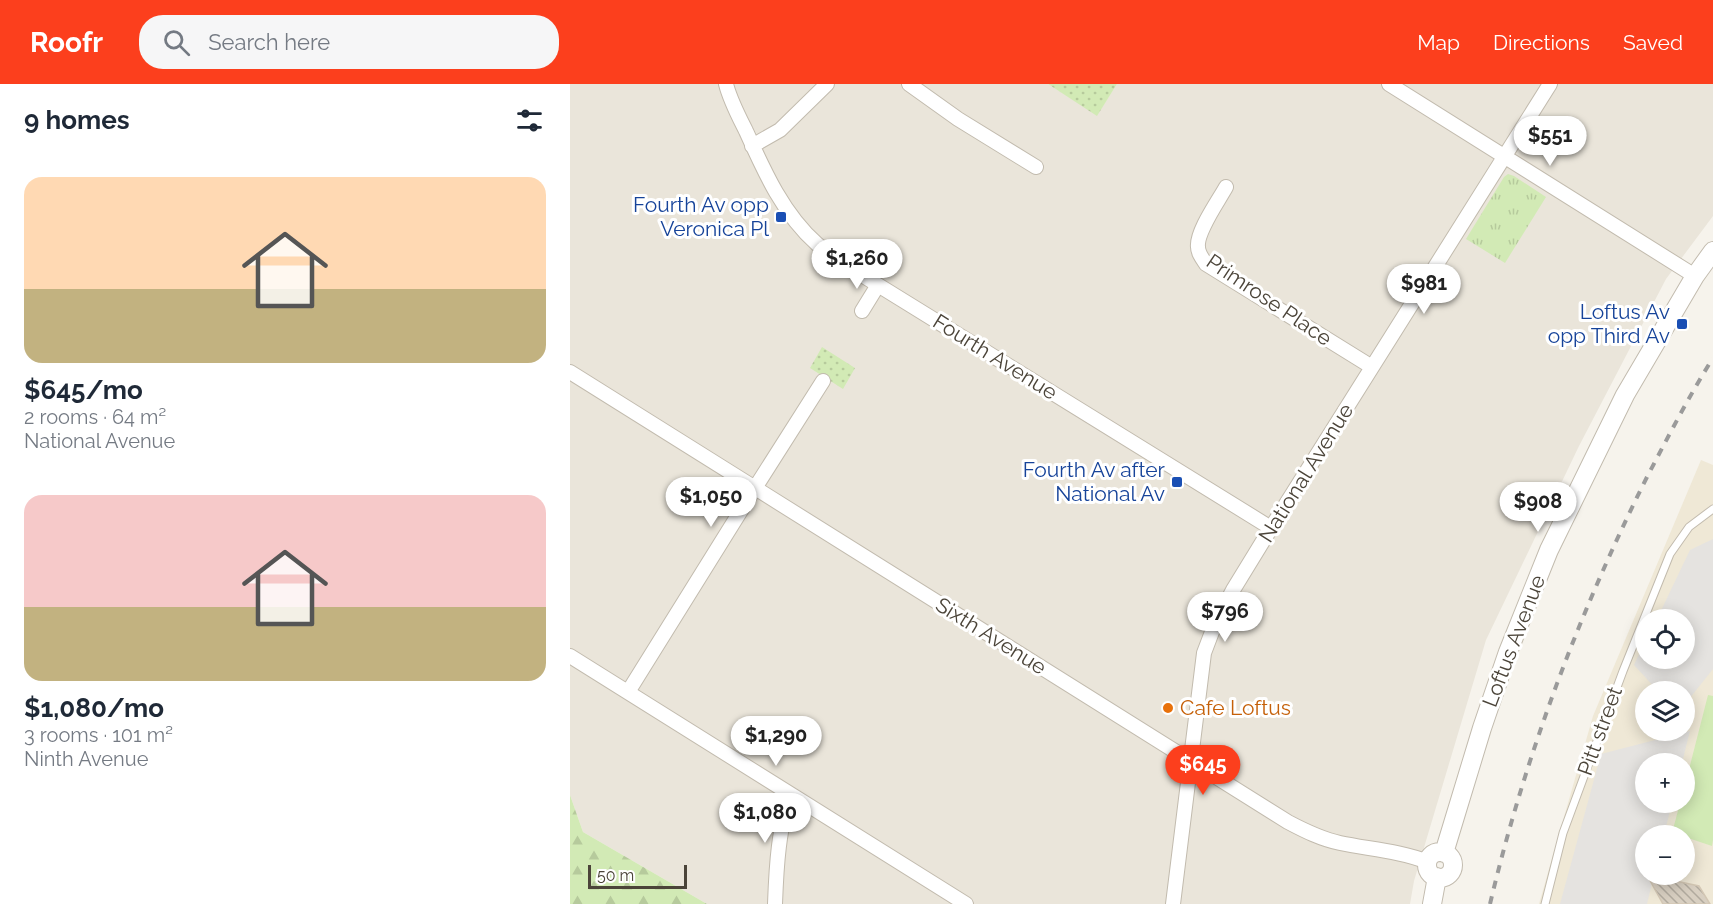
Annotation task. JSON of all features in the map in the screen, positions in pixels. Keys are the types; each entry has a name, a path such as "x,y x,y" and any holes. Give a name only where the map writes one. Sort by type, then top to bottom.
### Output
{"street":[{"name":"Fourth Avenue","path":"726,84 753,146 780,199 817,244 878,285 1271,528"},
{"path":"753,146 780,130 827,84"},
{"path":"909,84 958,119 1036,167"},
{"path":"1389,84 1695,276"},
{"name":"National Avenue","path":"1173,904 1204,653 1215,624 1271,528 1550,84"},
{"name":"Primrose Place","path":"1226,187 1198,238 1198,248 1206,264 1372,367"},
{"name":"Loftus Avenue","path":"1432,870 1429,858 1436,853 1444,853 1508,652 1549,550 1625,395 1695,276 1713,250"},
{"path":"862,311 878,285"},
{"name":"Sixth Avenue","path":"570,372 1288,822 1312,834 1338,842 1414,857 1432,870"},
{"path":"628,692 824,381"},
{"path":"570,656 966,904"},
{"path":"775,904 784,818 788,803 794,796"},
{"path":"1432,870 1432,904"}],"lane":[{"name":"Pitt street","path":"1545,904 1567,822 1623,670 1670,554 1689,527 1713,509"}],"shaded area":[{"path":"570,84 1048,84 1097,115 1117,84 1713,84 1713,216 1666,279 1579,446 1486,640 1414,881 1410,904 707,904 583,832 570,795"},
{"path":"1701,460 1713,465 1713,904 1539,904 1593,716 1635,616 1635,669 1695,669 1695,609 1638,609"},
{"path":"1713,539 1713,669 1695,692 1695,681 1649,681 1638,669 1695,669 1695,609 1662,609 1690,550"},
{"path":"1651,741 1688,741 1684,753 1635,753 1635,813 1670,813 1666,825 1635,825 1635,885 1652,885 1647,904 1560,904 1601,754"}],"green space":[{"path":"1048,84 1117,84 1097,116"},
{"path":"1508,174 1546,197 1505,263 1466,239"},
{"path":"822,347 855,368 843,389 810,368"},
{"path":"1708,695 1713,696 1712,846 1695,840 1695,825 1674,825 1677,813 1695,813 1695,753 1693,753"},
{"path":"570,795 583,832 707,904 570,904"}],"building":[{"path":"1653,885 1699,886 1710,904 1663,904"}],"railway":[{"path":"1490,904 1537,740 1577,633 1622,528 1647,477 1713,358"}],"place":[{"name":"Fourth Av opp Veronica Pl","path":"781,217"},
{"name":"Loftus Av opp Third Av","path":"1682,324"},
{"name":"Fourth Av after National Av","path":"1177,482"},
{"name":"Cafe Loftus","path":"1168,708"}]}
